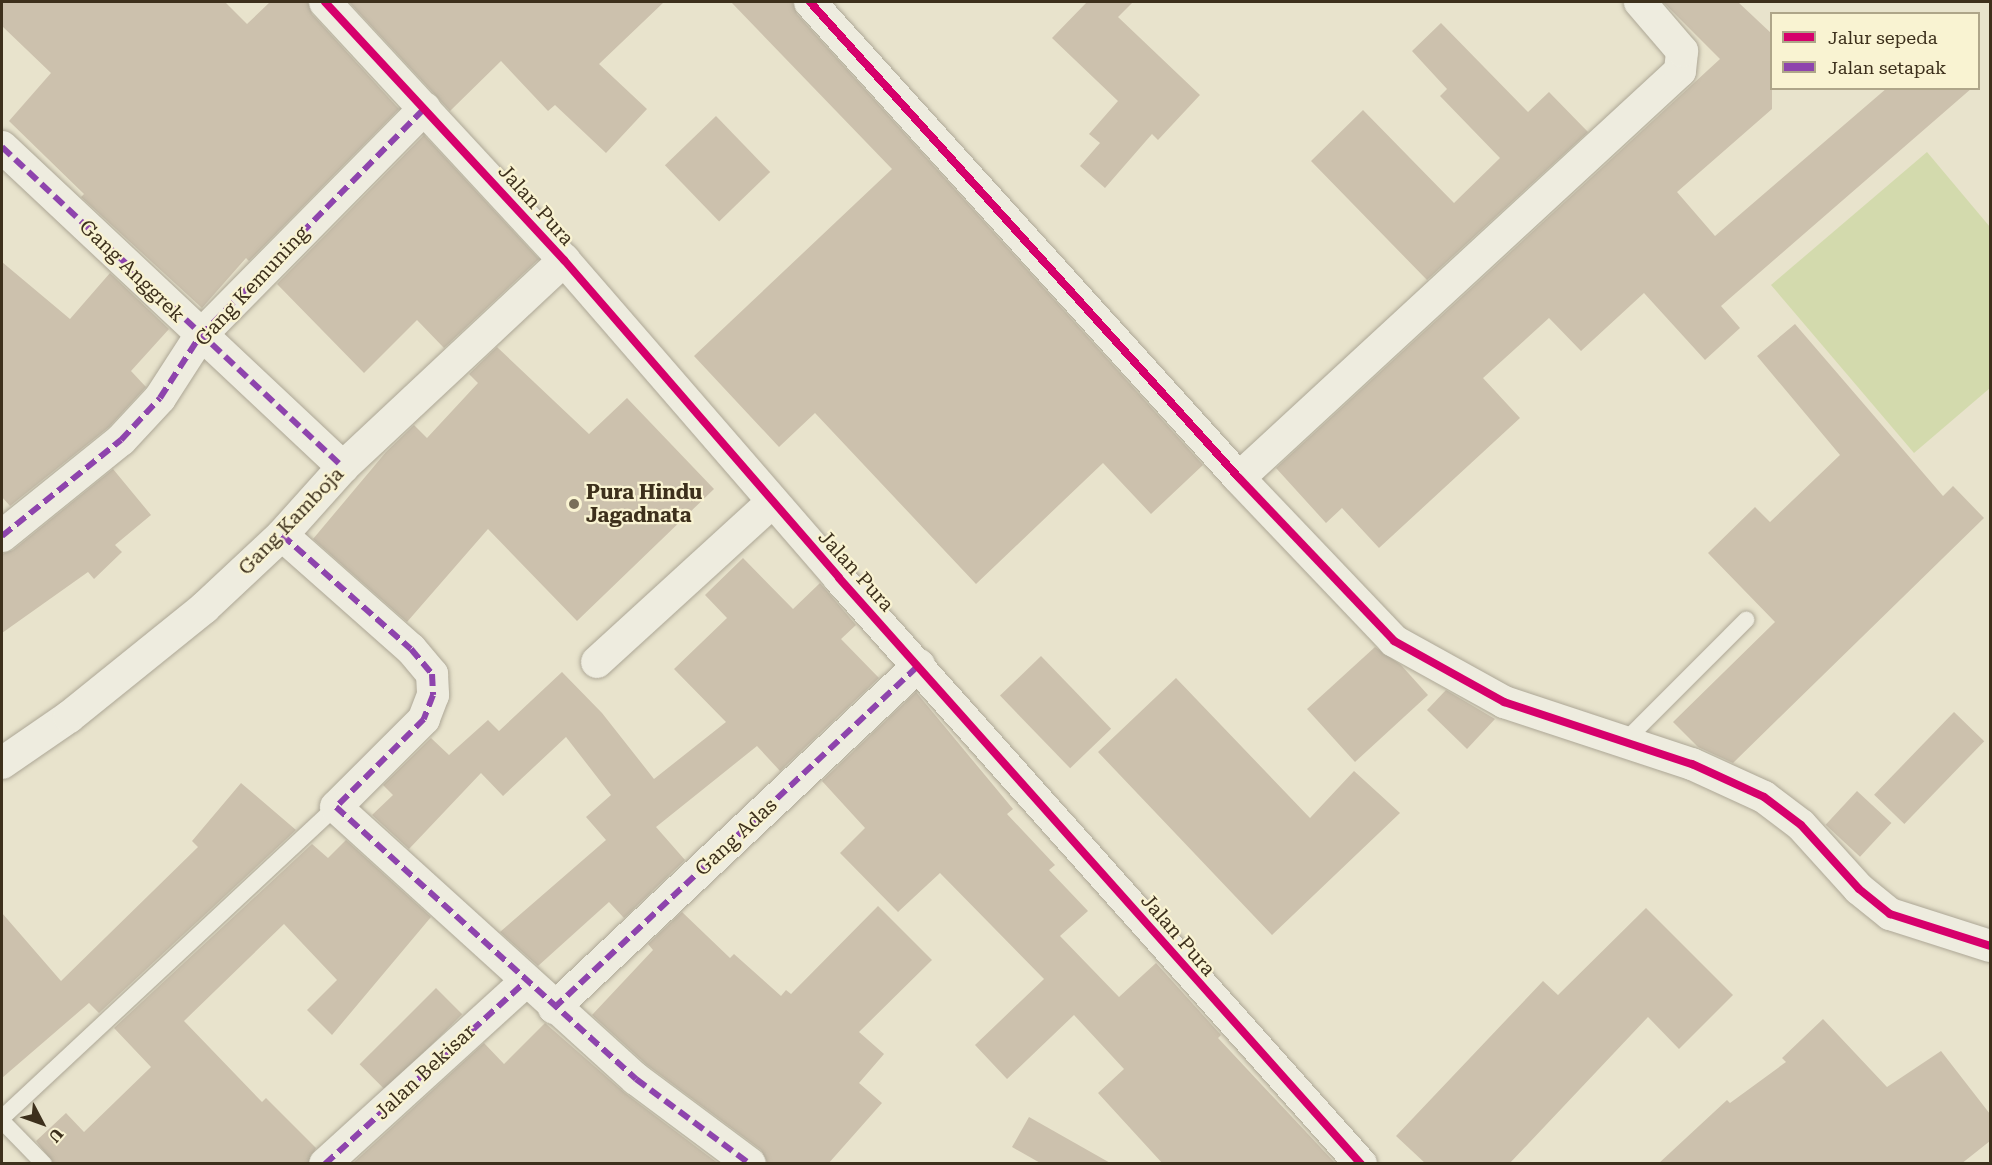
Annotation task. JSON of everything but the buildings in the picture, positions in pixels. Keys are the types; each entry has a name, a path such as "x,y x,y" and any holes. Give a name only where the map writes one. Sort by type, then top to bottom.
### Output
{"street":[{"name":"Jalan Pura","path":"325,2 564,260 772,502 1361,1164"},
{"path":"810,2 1239,477 1394,641 1504,702 1692,765 1764,797 1801,825 1859,889 1890,914 1990,946"},
{"path":"1239,477 1680,71 1682,51 1640,2"},
{"name":"Gang Kemuning","path":"2,536 121,440 160,398 200,336 425,108"},
{"name":"Gang Anggrek","path":"2,147 200,336 343,466"},
{"name":"Gang Kamboja","path":"2,763 69,717 204,608 282,535 343,466 564,260"},
{"path":"597,662 772,502"},
{"path":"282,535 411,649 432,674 433,695 424,719 336,807 525,982 636,1079 750,1164"},
{"name":"Gang Adas","path":"554,1008 919,665"},
{"name":"Jalan Bekisar","path":"325,1164 525,982"}],"lane":[{"path":"1624,742 1746,620"},
{"path":"44,1164 2,1120 336,807"}],"green space":[{"path":"1927,152 1990,227 1990,388 1914,453 1771,285"}],"marked path":[{"path":"2,536 121,440 160,398 200,336 425,108"},
{"path":"2,147 343,467"},
{"path":"282,535 411,649 432,674 433,695 424,719 336,807 636,1079 750,1164"},
{"path":"554,1008 919,665"},
{"path":"325,1164 525,982"}],"cycle path":[{"path":"325,2 564,260 839,578 1361,1164"},
{"path":"810,2 1239,478 1394,641 1504,702 1692,764 1764,797 1801,825 1859,889 1890,914 1990,946"}],"place":[{"name":"Pura Hindu Jagadnata","path":"574,504"}]}
